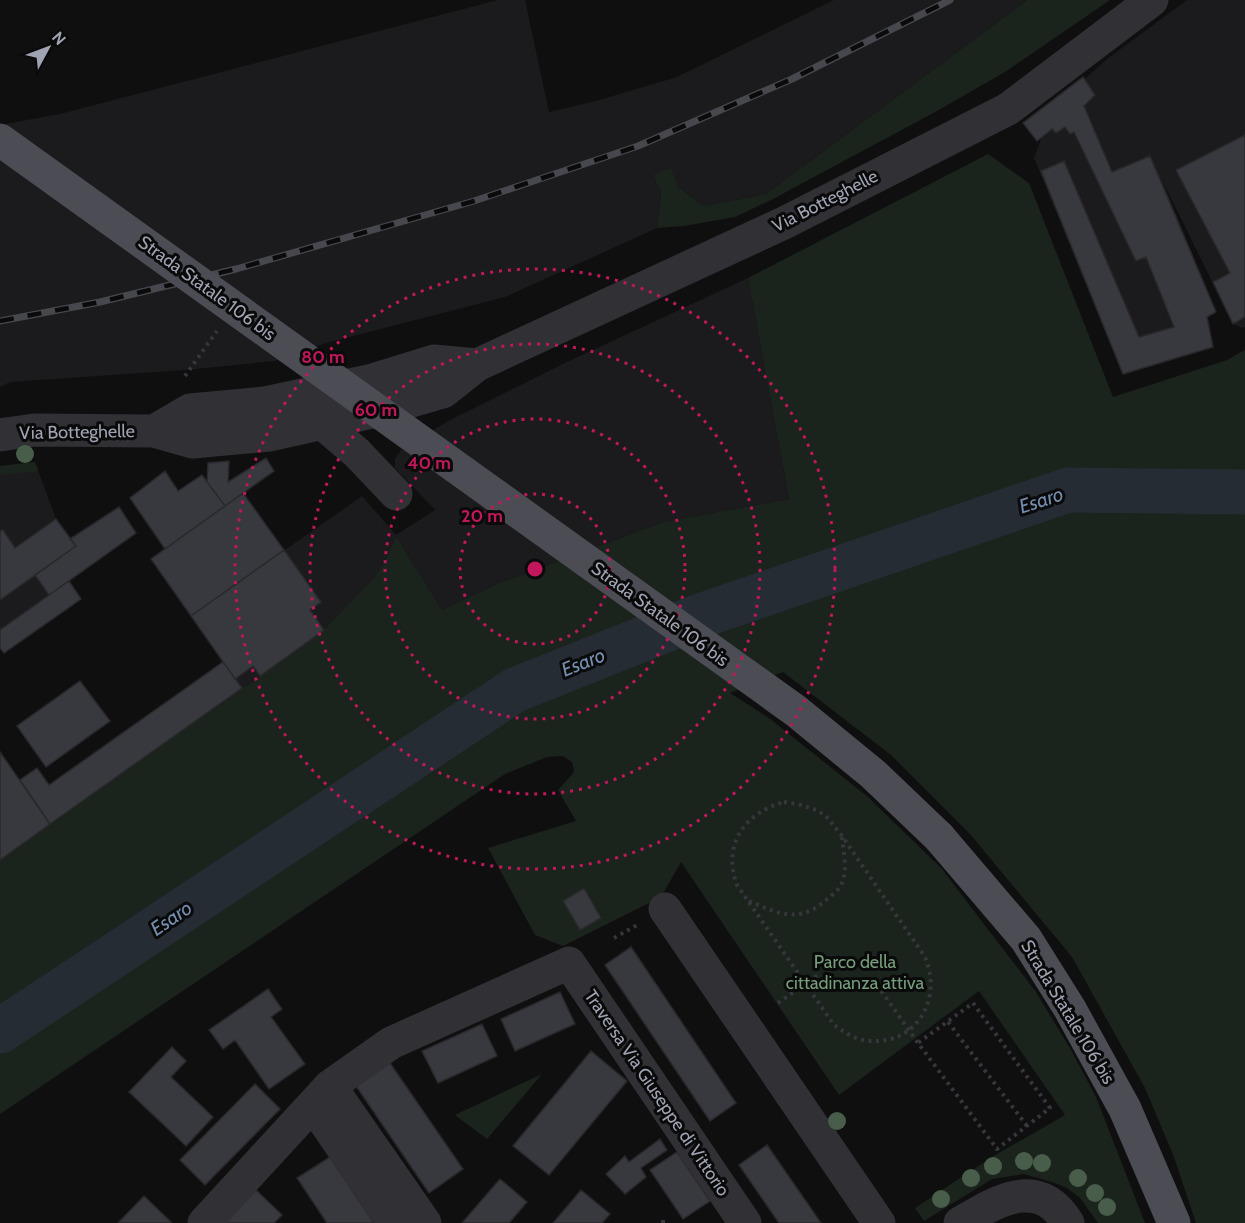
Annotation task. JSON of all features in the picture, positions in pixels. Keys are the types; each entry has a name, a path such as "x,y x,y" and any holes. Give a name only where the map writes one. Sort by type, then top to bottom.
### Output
{"main road":[{"name":"Strada Statale 106 bis","path":"0,140 796,711 873,774 939,837 1026,939 1071,1009 1125,1109 1174,1223"}],"street":[{"name":"Via Botteghelle","path":"0,435 34,429 154,431 194,442 270,435 377,411 443,392 477,365 784,222 1008,109 1152,0"},
{"path":"154,431 190,410 265,403 369,381 434,361 477,365"},
{"path":"322,423 357,453 396,494"},
{"path":"652,916 879,1223"},
{"name":"Traversa Via Giuseppe di Vittorio","path":"321,1095 391,1043 569,963 745,1223"},
{"path":"204,1223 321,1095"},
{"path":"321,1095 394,1223"},
{"path":"321,1095 425,1223"},
{"path":"960,1223 998,1202 1020,1195 1053,1204 1068,1223"}],"path":[{"path":"184,376 221,326"},
{"path":"783,802 801,805 826,816 925,957 931,970 931,997 927,1010 917,1024 888,1040 861,1040 845,1033 834,1025 748,901 732,872 732,855 738,836 746,822 758,811 783,802"},
{"path":"748,901 778,913 794,916 819,906 842,884 845,869 842,836"},
{"path":"614,938 652,916"},
{"path":"778,1003 819,974"},
{"path":"876,985 908,1030 997,1149 1050,1108 973,1003 918,1043"},
{"path":"948,1022 1027,1126"}],"shaded area":[{"path":"498,0 525,0 549,112 677,77 834,0 1027,0 766,194 703,206 677,186 653,175 661,193 657,228 505,297 326,343 275,361 185,370 10,382 0,387 0,125 60,114"},
{"path":"1187,0 1245,0 1245,327 1233,324 1162,180 1216,312 1207,317 1213,347 1123,374 1034,158 1041,139 1037,141 1023,123 1083,77 1085,79 1107,59"},
{"path":"748,278 789,499 663,522 492,586 442,610 396,536 385,561 374,578 342,613 324,630 242,688 191,616 362,496 396,535 435,510 395,468 395,459 401,450 448,421 569,361"},
{"path":"35,462 56,519 76,546 35,575 49,595 0,630 0,466"}],"green space":[{"path":"1027,0 1110,0 1005,72 773,199 735,217 657,228 661,193 653,175 671,168 677,186 703,206 766,194"},
{"name":"Parco della cittadinanza attiva","path":"988,154 1029,183 1113,397 1227,360 1245,350 1245,1223 1196,1223 1174,1157 1145,1088 1072,957 970,834 891,755 783,672 730,693 769,718 868,797 942,869 1036,992 1071,1050 1096,1097 1145,1223 1098,1223 1080,1198 1067,1188 1024,1174 992,1179 924,1221 915,1208 992,1157 1065,1115 979,991 839,1095 681,862 661,897 563,946 535,935 488,848 576,821 558,790 574,772 572,762 563,756 547,757 505,774 0,1114 0,860 324,630 374,578 385,561 396,536 442,610 492,586 663,522 789,499 748,278"},
{"path":"35,462 38,471 0,475 0,466"},
{"path":"542,1074 487,1139 455,1115"}],"building":[{"path":"1083,77 1095,95 1084,106 1112,172 1150,156 1216,312 1207,317 1213,347 1123,374 1041,171 1064,161 1139,337 1174,327 1146,257 1136,261 1074,132 1070,134 1065,127 1056,133 1052,129 1037,141 1023,123"},
{"path":"1245,135 1245,317 1233,324 1213,282 1230,273 1176,170"},
{"path":"266,458 274,471 225,506 207,482 208,463 229,461 228,482"},
{"path":"165,471 178,491 202,475 225,506 165,549 130,498"},
{"path":"243,493 284,550 191,616 151,559"},
{"path":"119,507 136,533 49,595 35,575 76,546 70,539"},
{"path":"56,519 76,546 0,600 0,531 3,530 15,548"},
{"path":"284,550 321,602 310,610 324,630 260,676 253,666 235,679 191,616"},
{"path":"69,581 81,599 4,653 0,648 0,630"},
{"path":"223,662 242,688 50,824 20,780 37,768 49,785"},
{"path":"80,681 110,721 46,767 17,726"},
{"path":"0,752 50,824 0,860"},
{"path":"584,888 601,918 580,930 563,901"},
{"path":"631,947 736,1103 710,1121 605,965"},
{"path":"268,989 282,1009 271,1017 305,1064 269,1089 235,1040 223,1049 209,1030"},
{"path":"560,992 575,1024 515,1051 501,1019"},
{"path":"482,1024 497,1056 438,1083 422,1051"},
{"path":"172,1047 186,1061 171,1077 213,1117 186,1146 129,1092"},
{"path":"591,1051 627,1081 549,1175 513,1146"},
{"path":"390,1063 463,1169 429,1193 356,1086"},
{"path":"255,1084 280,1109 205,1185 180,1160"},
{"path":"660,1139 667,1150 641,1168 646,1177 625,1194 606,1174 625,1156 629,1162"},
{"path":"767,1145 821,1223 779,1223 739,1165"},
{"path":"677,1152 710,1201 683,1219 650,1170"},
{"path":"330,1157 374,1223 327,1223 297,1178"},
{"path":"500,1179 527,1202 509,1223 462,1223"},
{"path":"256,1190 282,1215 274,1223 225,1223"},
{"path":"581,1190 610,1214 602,1223 553,1223"},
{"path":"144,1196 171,1222 118,1223"}],"waterway":[{"name":"Esaro","path":"0,1031 515,690 700,616 1068,490 1245,492"}],"railway":[{"path":"0,321 100,302 236,269 474,201 638,146 792,79 950,0"}]}
